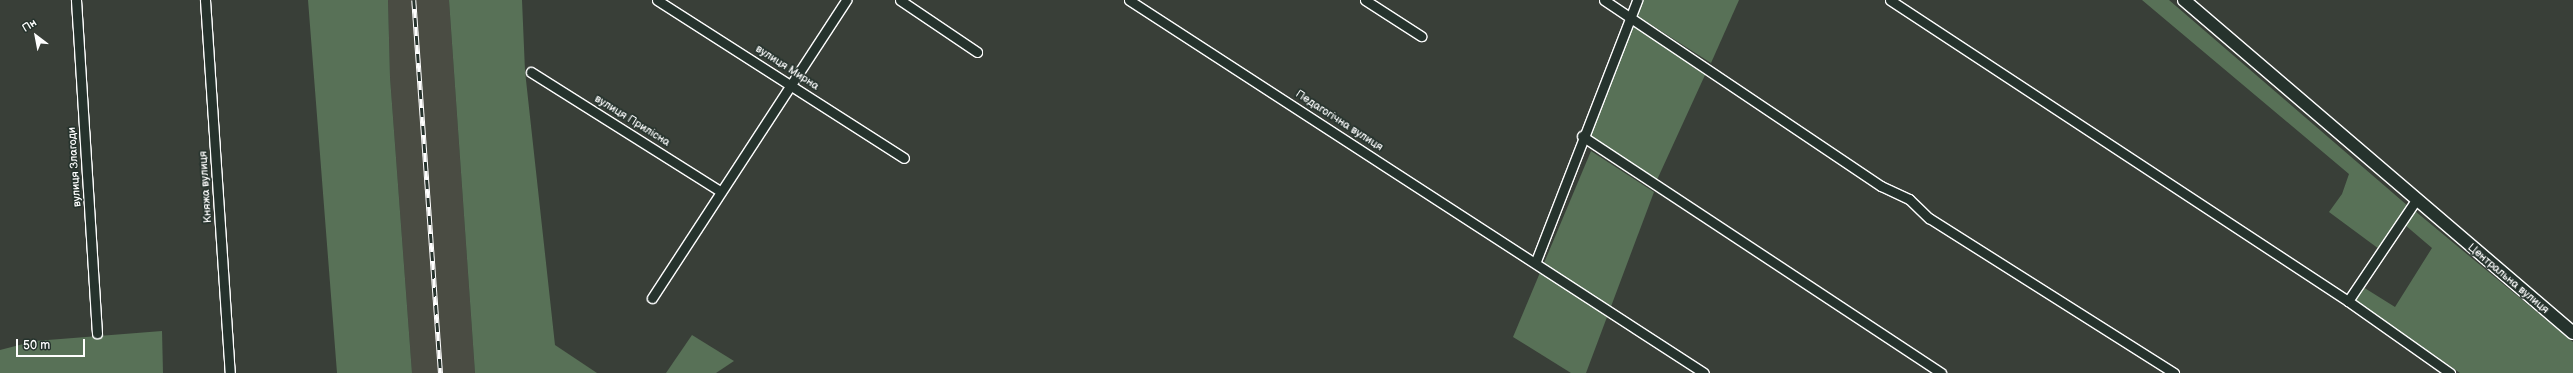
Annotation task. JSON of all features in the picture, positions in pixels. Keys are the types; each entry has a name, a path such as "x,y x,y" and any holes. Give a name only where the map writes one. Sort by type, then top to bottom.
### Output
{"street":[{"name":"вулиця Злагоди","path":"76,0 97,333"},
{"name":"Княжа вулиця","path":"205,0 230,373"},
{"name":"вулиця Мирна","path":"657,0 904,158"},
{"path":"652,298 720,191 846,0"},
{"path":"900,0 977,52"},
{"name":"Педагогічна вулиця","path":"1129,0 1536,262 1704,373"},
{"path":"1365,0 1421,36"},
{"path":"1604,0 1881,186 1909,198 1929,218 2174,373"},
{"path":"1536,262 1582,136 1637,0"},
{"path":"1890,0 2348,301 2450,373"},
{"name":"Центральна вулиця","path":"2184,0 2573,333"},
{"name":"вулиця Прилісна","path":"531,72 720,191"},
{"path":"1582,136 1940,373"},
{"path":"2348,301 2416,200"}],"shaded area":[{"path":"388,0 449,0 475,373 412,373 390,77"}],"green space":[{"path":"308,0 388,0 390,77 412,373 337,373"},
{"path":"449,0 522,0 525,71 555,345 597,373 475,373"},
{"path":"1643,0 1739,0 1711,63 1636,15"},
{"path":"2142,0 2169,0 2408,206 2379,249 2329,212 2342,194 2349,174"},
{"path":"1633,24 1705,75 1656,182 1586,134"},
{"path":"1591,151 1654,192 1586,373 1571,373 1513,337"},
{"path":"2415,211 2573,342 2573,373 2460,373 2355,300 2363,287 2395,307 2432,248 2405,225"},
{"path":"162,331 163,373 0,373 0,350 35,341"},
{"path":"692,335 734,361 716,373 666,373"}],"railway":[{"path":"414,0 441,373"}]}
